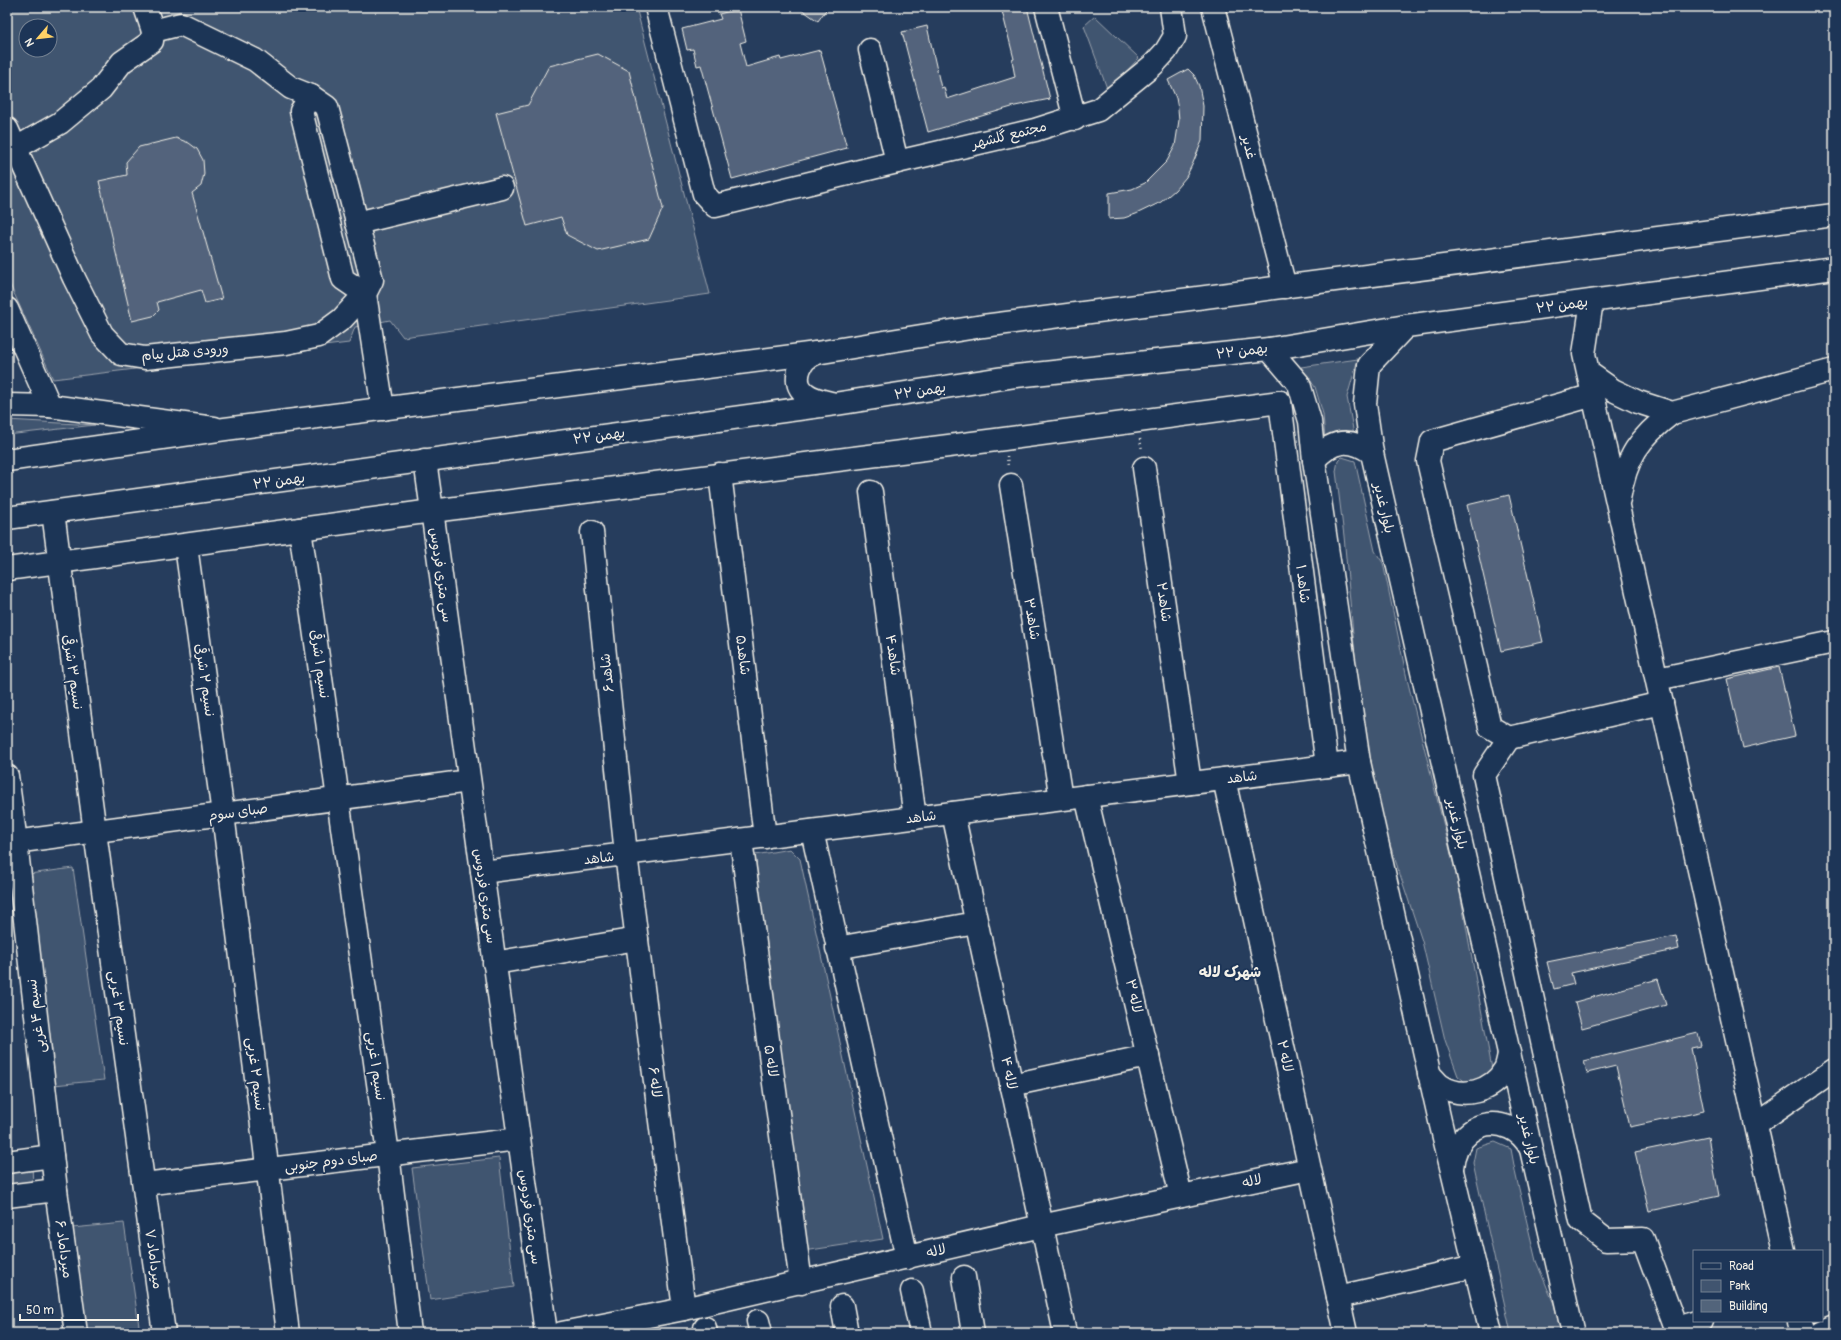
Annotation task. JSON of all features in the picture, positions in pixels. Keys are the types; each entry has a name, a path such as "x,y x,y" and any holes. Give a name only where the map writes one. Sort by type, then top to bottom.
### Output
{"main road":[{"path":"11,138 60,124 101,89 122,62 152,41 153,30 145,7"},
{"name":"مجتمع گلشهر","path":"656,7 704,194 715,206 1035,130 1075,119 1098,110 1153,65 1166,51 1175,36 1171,7"},
{"path":"1046,7 1075,119"},
{"name":"غدیر","path":"1213,7 1285,287"},
{"path":"153,30 181,24 249,57 292,88 311,96 327,107 372,280 365,294 383,409"},
{"path":"870,50 897,162"},
{"path":"311,96 301,111 343,279 365,294"},
{"name":"ورودی هتل پیام","path":"11,138 74,278 102,334 121,354 145,358 286,343 319,336 342,319 365,294"},
{"path":"357,223 502,188"},
{"path":"7,460 225,429 816,353 983,326 1834,215"},
{"name":"۲۲ بهمن","path":"7,518 835,404 1016,376 1269,349 1406,326 1834,268"},
{"path":"1592,301 1584,354 1784,1250"},
{"path":"7,309 50,406"},
{"name":"بلوار غدیر","path":"1406,326 1369,365 1365,404 1372,453 1573,1333"},
{"path":"1269,349 1299,384 1310,422 1314,460 1359,762 1429,1074 1491,1333"},
{"path":"816,353 805,359 799,369 797,380 803,393 815,399 835,404"},
{"path":"1618,506 1622,480 1630,456 1651,429 1672,412 1834,370"},
{"path":"1589,373 1613,390 1632,399 1672,412"},
{"path":"1509,738 1490,727 1428,461 1432,441 1594,395"},
{"name":"شاهد ۱","path":"1137,420 1280,402 1327,766"},
{"path":"7,405 50,406 225,429"},
{"path":"7,570 432,511 1004,439 1137,420"},
{"path":"1314,460 1321,451 1331,445 1342,443 1352,443 1363,447 1372,453"},
{"name":"سی متری فردوس","path":"425,460 546,1333"},
{"name":"شاهد۲","path":"1144,468 1190,783"},
{"name":"شاهد۵","path":"720,474 765,837"},
{"name":"شاهد۳","path":"1011,485 1061,799"},
{"name":"شاهد۴","path":"871,492 915,818"},
{"name":"نسیم ۳ شرقی","path":"53,512 95,832"},
{"name":"نسیم ۱ شرقی","path":"300,529 339,799"},
{"name":"شاهد۶","path":"592,532 626,854"},
{"name":"نسیم ۲ شرقی","path":"186,546 223,814"},
{"path":"1657,679 1834,642"},
{"path":"1662,703 1509,738 1484,774 1581,1221 1606,1240 1643,1239 1676,1328 1697,1322"},
{"name":"شاهد","path":"482,872 1359,762"},
{"name":"نسیم ۴ غربی","path":"7,776 12,843 56,1190"},
{"name":"لاله ۲","path":"1224,779 1346,1333"},
{"name":"صبای سوم","path":"12,843 469,781"},
{"name":"لاله ۳","path":"1086,796 1180,1196"},
{"name":"نسیم ۱ غربی","path":"339,799 388,1154 410,1333"},
{"name":"لاله ۴","path":"953,813 1065,1333"},
{"name":"نسیم ۲ غربی","path":"223,814 288,1333"},
{"path":"812,831 907,1258"},
{"name":"نسیم ۳ غربی","path":"95,832 144,1184"},
{"name":"لاله ۵","path":"741,840 801,1283"},
{"name":"لاله ۶","path":"626,854 684,1309"},
{"path":"837,948 976,923"},
{"path":"494,963 637,939"},
{"path":"1429,1074 1440,1085 1454,1091 1469,1093 1483,1089 1496,1081 1505,1069 1509,1054"},
{"path":"1011,1085 1148,1056"},
{"path":"1756,1124 1834,1070"},
{"path":"1452,1170 1453,1156 1458,1143 1468,1132 1481,1126 1496,1124 1509,1128 1522,1135 1530,1147"},
{"name":"صبای دوم جنوبی","path":"144,1184 519,1138"},
{"path":"7,1162 52,1156"},
{"name":"لاله","path":"562,1333 636,1326 684,1309 1042,1226 1310,1169"},
{"name":"میرداماد ۷","path":"144,1184 164,1333"},
{"path":"7,1196 56,1190"},
{"name":"میرداماد ۶","path":"56,1190 76,1333"},
{"path":"1338,1297 1475,1266"},
{"path":"964,1277 973,1333"},
{"path":"912,1291 921,1333"},
{"path":"842,1306 847,1333"},
{"path":"1800,1322 1804,1333"},
{"path":"1820,1333 1834,1327"}],"path":[{"path":"1137,420 1144,468"},
{"path":"1004,439 1011,485"}],"green space":[{"path":"7,7 636,7 710,294 403,337 390,320 355,327 349,343 53,379 7,278"},
{"path":"1095,16 1139,58 1108,91 1084,26"},
{"path":"1358,359 1347,397 1355,440 1325,440 1323,414 1315,387 1301,367"},
{"path":"7,420 95,425 7,435"},
{"path":"1342,457 1355,461 1375,551 1383,563 1407,679 1458,882 1492,1069 1483,1082 1469,1085 1458,1076 1445,1040 1422,941 1374,796 1360,710 1344,536 1336,471 1338,461"},
{"path":"790,849 800,859 883,1239 804,1251 755,855"},
{"path":"73,868 104,1080 54,1085 29,874"},
{"path":"1495,1142 1511,1149 1536,1261 1554,1304 1561,1333 1511,1333 1473,1163 1476,1148"},
{"path":"499,1158 514,1287 430,1300 412,1168"},
{"path":"32,1165 33,1186 7,1189 7,1168"},
{"path":"124,1223 140,1333 87,1333 72,1228"}],"building":[{"path":"798,7 828,7 818,21"},
{"path":"1001,7 1027,7 1050,99 1015,106 928,132 902,32 927,26 941,88 944,87 947,99 1015,77 1012,60 1014,59"},
{"path":"738,9 746,41 740,43 746,67 780,57 781,60 820,50 847,148 732,179 701,65 697,66 693,49 687,50 682,29 721,19 719,14"},
{"path":"598,54 629,71 663,208 649,239 598,251 567,235 561,217 527,226 496,113 528,105 549,66"},
{"path":"1188,69 1194,75 1199,86 1203,106 1202,141 1186,177 1175,190 1161,202 1124,218 1109,219 1109,193 1132,189 1145,183 1167,161 1175,146 1179,120 1178,109 1176,98 1168,80"},
{"path":"176,138 189,143 197,149 203,160 204,174 201,186 192,193 222,299 205,303 201,290 157,302 159,310 153,316 132,321 99,181 127,175 126,162 139,147"},
{"path":"1509,495 1543,642 1501,651 1467,505"},
{"path":"1779,667 1795,736 1743,748 1727,679"},
{"path":"1676,936 1679,949 1571,973 1574,984 1554,989 1547,962"},
{"path":"1658,979 1666,1005 1582,1028 1575,1002"},
{"path":"1698,1033 1701,1046 1691,1048 1704,1111 1630,1127 1616,1066 1587,1073 1584,1061"},
{"path":"1708,1137 1719,1196 1649,1211 1635,1152"}],"district":[{"name":"شهرک لاله","path":"1230,972"}]}
